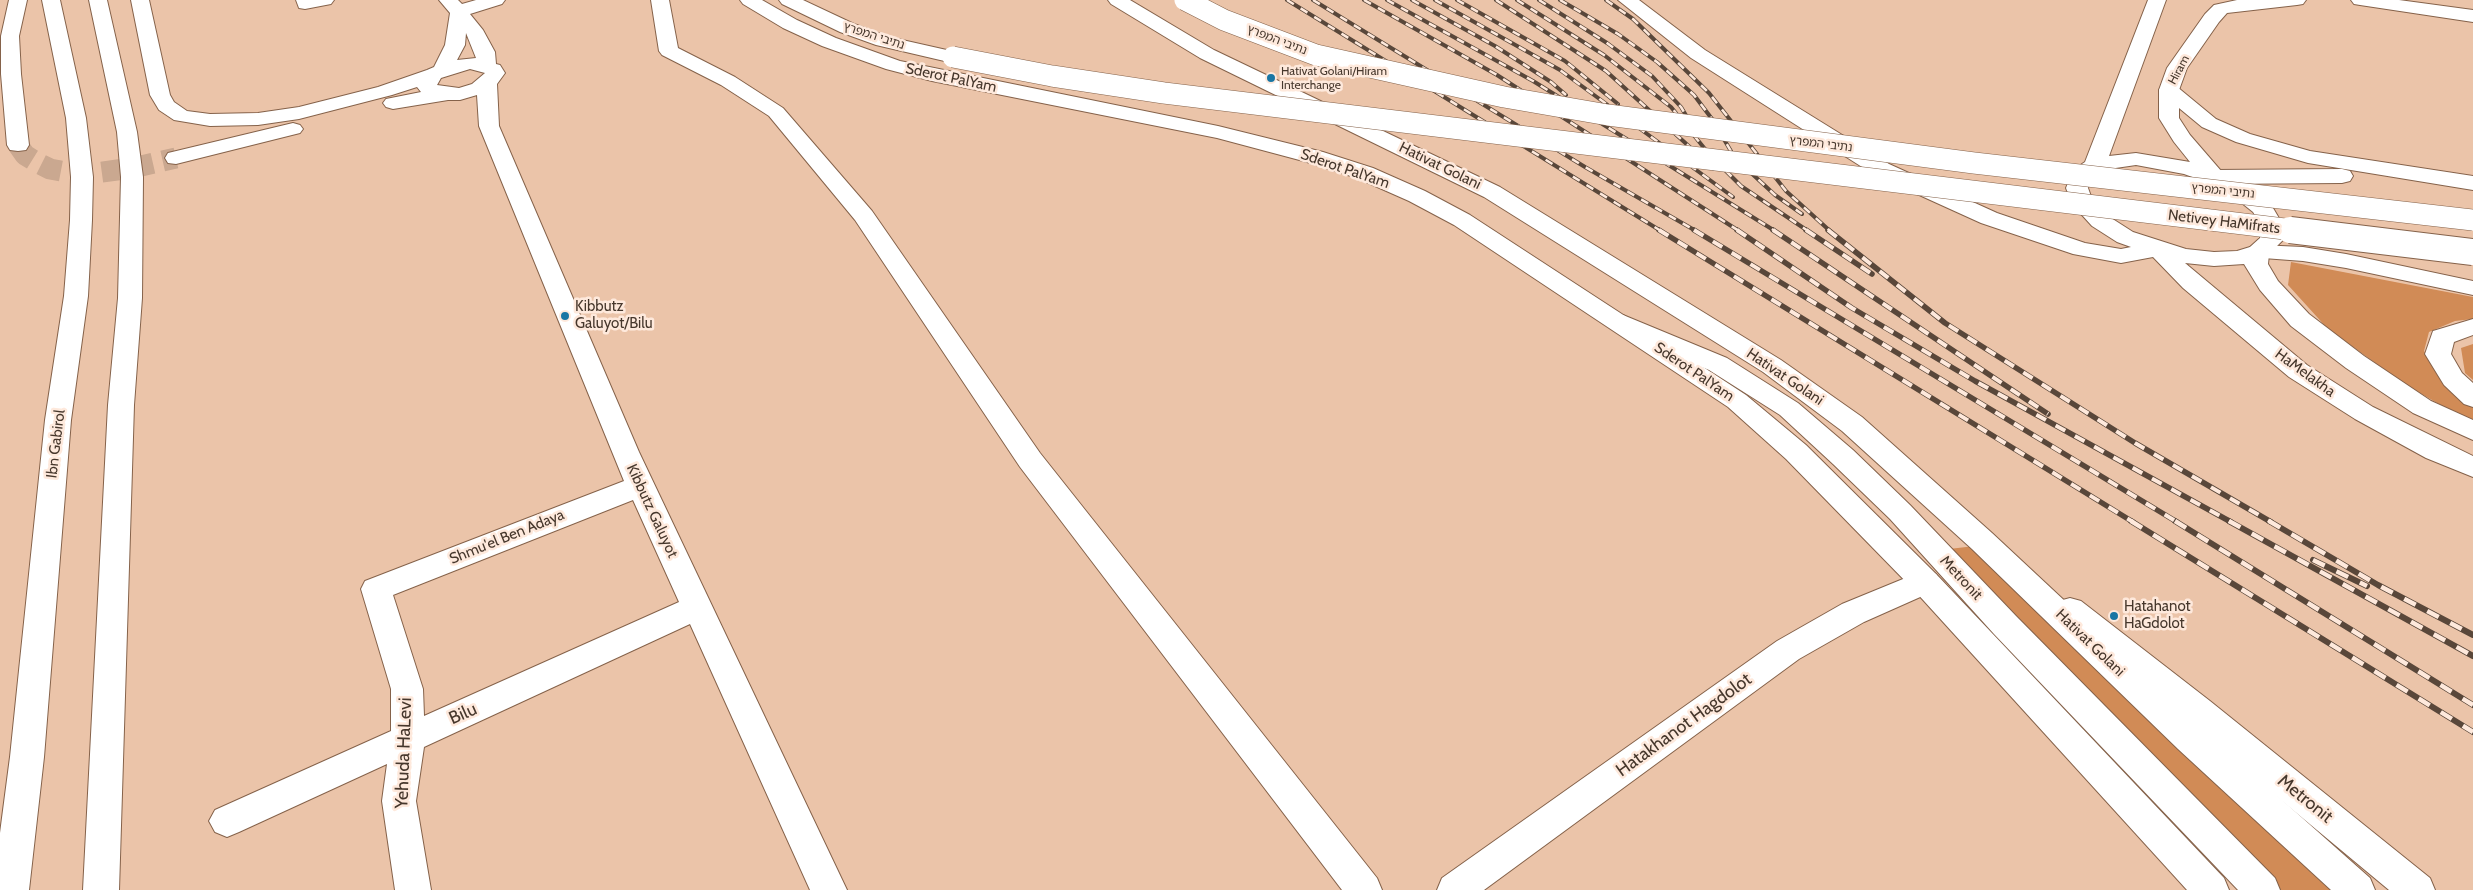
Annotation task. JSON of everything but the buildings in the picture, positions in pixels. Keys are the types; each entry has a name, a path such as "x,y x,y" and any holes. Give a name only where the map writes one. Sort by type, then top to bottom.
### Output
{"main road":[{"path":"18,0 10,36 11,74 18,144"},
{"name":"Ibn Gabirol","path":"11,890 27,757 58,420 76,296 81,220 82,177 76,118 51,0"},
{"path":"98,0 127,132 132,177 130,298 121,405 111,687 101,890"},
{"path":"140,0 160,95 166,106 181,116 210,120 258,119 299,113 376,94 470,63 487,74 468,92 382,106 176,158"},
{"path":"306,0 305,4 324,0"},
{"path":"438,72 455,45 454,6 496,0"},
{"path":"660,0 669,51 728,81 776,112 864,216 1030,460 1364,890"},
{"name":"Sderot PalYam","path":"749,0 790,24 829,42 893,65 941,77 1246,138 1365,173 1417,196 1462,220 1737,401 1796,452 1925,582"},
{"name":"נתיבי המפרץ","path":"788,0 823,18 874,38 953,57"},
{"name":"Hativat Golani","path":"1116,0 1207,54 1492,192 1756,356 1852,424 1982,541 2190,739 2357,890"},
{"name":"נתיבי המפרץ","path":"1184,0 1224,20 1316,55 1504,98 1608,116 1974,163 2473,220"},
{"path":"1627,0 1698,54 1880,168 1988,218 2081,249 2121,256 2158,249"},
{"path":"2095,165 2157,0"},
{"path":"2239,0 2271,4 2297,0"},
{"path":"2360,0 2473,16"},
{"name":"Hiram","path":"2214,177 2180,138 2169,118 2169,90 2177,68 2212,18 2221,10 2239,5 2271,4"},
{"name":"Kibbutz Galuyot","path":"454,6 480,41 487,74 489,126 639,486 698,607 829,890"},
{"name":"Netivey HaMifrats","path":"953,57 1052,76 1164,93 2473,252"},
{"name":"Kibbutz Galuyot","path":"438,72 429,79 427,87 435,93 446,95 489,126"},
{"path":"2169,90 2209,123 2243,138 2308,157 2473,183"},
{"path":"2473,288 2346,261 2303,254 2258,252 2239,258 2214,259 2186,256 2158,249 2126,237 2100,221 2083,204 2076,188 2081,175 2095,165 2114,160 2136,159 2188,168 2214,177 2241,191 2262,208 2272,225 2271,240 2258,252 2256,264 2269,285 2300,320 2355,362 2422,407 2473,431"},
{"path":"2214,177 2329,176 2473,183"},
{"name":"HaMelakha","path":"2158,249 2192,283 2298,371 2364,413 2436,451 2473,467"},
{"name":"Metronit","path":"1619,322 1718,364 1789,409 1843,457 1900,512 2005,626 2262,890"},
{"path":"2473,327 2442,337 2438,354 2453,379 2473,398"},
{"name":"Shmu'el Ben Adaya","path":"376,589 639,486"},
{"name":"Metronit","path":"1982,541 2198,711 2416,890"},
{"path":"1925,582 2212,890"},
{"name":"Hatakhanot Hagdolot","path":"1455,890 1788,650 1853,613 1925,582"},
{"name":"Yehuda HaLevi","path":"376,589 407,689 408,739 399,801 413,890"},
{"name":"Bilu","path":"227,821 698,607"}],"shaded area":[{"path":"2291,262 2473,297 2473,319 2455,321 2429,332 2424,351 2442,378 2473,408 2473,424 2403,383 2327,328 2288,285"},
{"path":"2473,344 2473,380 2465,373 2461,348"},
{"path":"1975,546 2339,890 2274,890 1949,549"}],"tunnel":[{"path":"18,145 25,155 38,163 50,169 66,172 95,173 132,168 176,158"}],"railway":[{"path":"1287,0 1661,231"},
{"path":"1313,0 1585,167 1696,231"},
{"path":"1364,0 1497,75 1739,231"},
{"path":"1387,0 1533,81 1775,231"},
{"path":"1412,0 1495,46 1551,82 1566,95"},
{"path":"1435,0 1560,70 1733,197"},
{"path":"1457,0 1565,61 1618,104"},
{"path":"1496,0 1606,71 1714,169"},
{"path":"1517,0 1604,55 1671,107 1709,154 1741,186 1808,231"},
{"path":"1539,0 1607,43 1652,76 1681,107 1690,122"},
{"path":"1560,0 1618,34 1657,62 1694,95 1712,119 1735,158 1775,195 1802,214"},
{"path":"1606,0 1633,19 1709,93 1786,191 1830,231"},
{"path":"1659,230 2133,522"},
{"path":"1694,230 2177,522"},
{"path":"1737,230 1852,308 1975,381 2231,522"},
{"path":"1773,230 2048,414"},
{"path":"1806,230 1872,274"},
{"path":"1828,230 1945,323 2135,443 2271,522"},
{"path":"2131,521 2473,732"},
{"path":"2175,521 2473,705"},
{"path":"2229,521 2473,656"},
{"path":"2269,521 2378,585 2473,635"},
{"path":"2313,560 2367,586"}],"place":[{"name":"Hativat Golani/Hiram Interchange","path":"1271,78"},
{"name":"Kibbutz Galuyot/Bilu","path":"565,316"},
{"name":"Hatahanot HaGdolot","path":"2114,616"}]}
